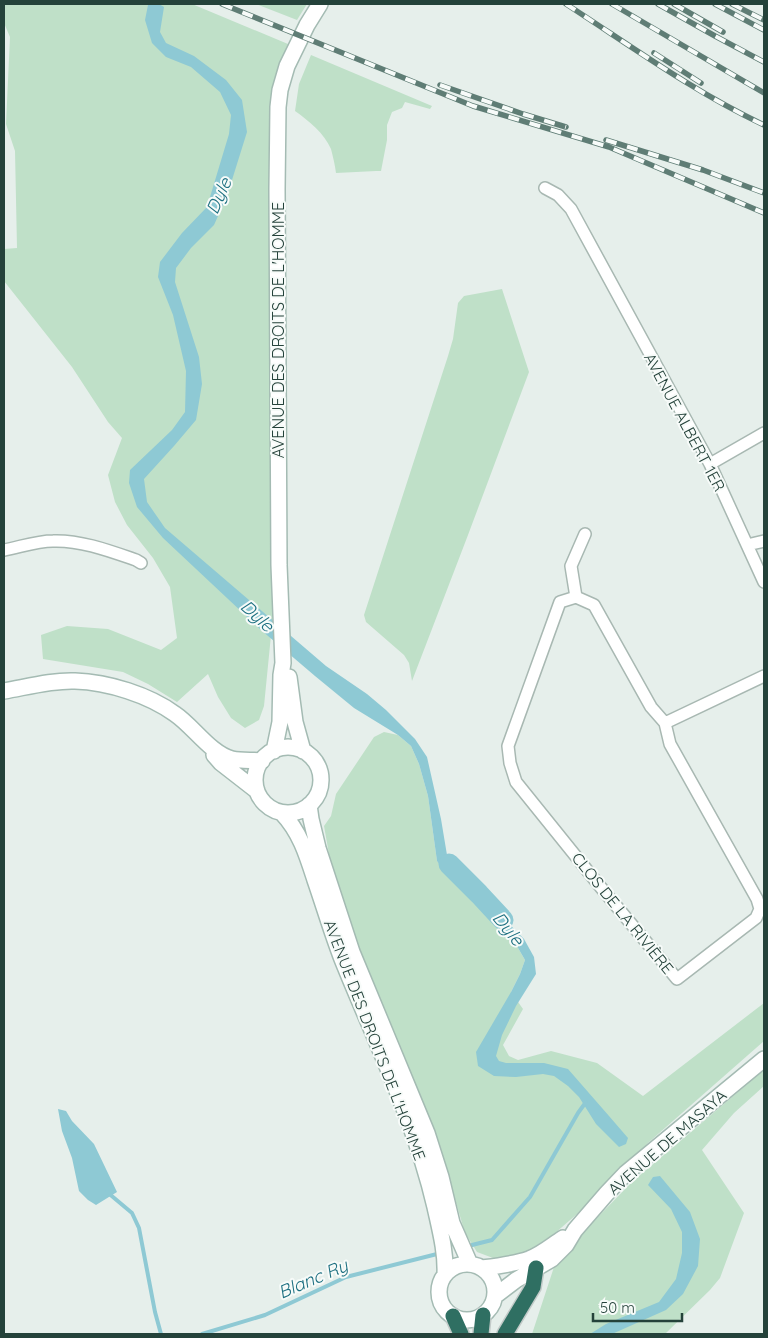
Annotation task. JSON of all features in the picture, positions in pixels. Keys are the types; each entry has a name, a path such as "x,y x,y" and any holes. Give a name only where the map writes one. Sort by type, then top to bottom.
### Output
{"highway":[{"path":"505,1334 533,1286 536,1268"},
{"path":"481,1334 483,1314"},
{"path":"452,1316 460,1334"}],"main road":[{"name":"AVENUE DES DROITS DE L'HOMME","path":"283,663 279,515 278,107 280,90 287,66 307,25 320,5"},
{"path":"274,751 280,722 283,663"},
{"path":"283,663 288,673 295,722 303,751"},
{"path":"4,691 75,681 122,689 153,701 175,714 224,756 262,761"},
{"path":"207,743 221,763 257,791 266,804 282,813 296,812 310,805 319,791 320,774 314,761 303,751 290,748 274,751 267,755 256,772 255,784 257,791"},
{"name":"AVENUE DES DROITS DE L'HOMME","path":"310,805 311,819 318,848 352,952 427,1133 441,1177 452,1223 476,1266"},
{"name":"AVENUE DES DROITS DE L'HOMME","path":"282,813 298,833 306,852 342,957 415,1136 440,1228 446,1259 445,1274"},
{"name":"AVENUE DE MASAYA","path":"495,1296 516,1280 552,1259 626,1173 764,1059"},
{"name":"AVENUE DE MASAYA","path":"476,1266 513,1263 530,1259 575,1230"},
{"path":"460,1265 476,1266 493,1280 495,1296 491,1306 483,1314 473,1319 452,1316 445,1309 441,1301 439,1290 442,1280 445,1274 452,1268 460,1265"}],"street":[{"name":"AVENUE ALBERT 1ER","path":"545,188 558,194 571,210 710,464 764,582"},
{"path":"710,464 764,433"},
{"path":"576,597 571,566 585,534"},
{"path":"4,550 45,541 61,541 96,547 141,563"},
{"path":"747,545 764,541"},
{"name":"CLOS DE LA RIVIÈRE","path":"576,597 594,605 651,707 664,723 670,744 757,899 760,909 756,918 677,979 516,782 510,763 508,746 560,602 576,597"},
{"path":"664,723 764,676"}],"green space":[{"path":"4,4 192,4 288,44 275,77 272,107 273,615 264,706 259,720 245,728 231,718 218,697 208,674 177,702 148,684 123,672 43,659 41,635 67,626 108,629 161,650 177,638 170,587 153,558 127,525 115,502 108,475 122,438 108,422 72,367 4,281 4,249 17,248 15,151 6,124 10,37 4,23"},
{"path":"256,4 307,4 297,20"},
{"path":"311,55 432,106 430,109 405,102 402,108 392,112 387,125 387,140 381,171 336,173 328,143 316,128 295,111 299,84"},
{"path":"502,289 529,372 412,681 409,663 404,655 366,622 364,615 448,356 453,339 458,303 464,296"},
{"path":"384,732 398,735 411,746 419,764 428,796 437,861 514,941 525,960 511,992 523,1009 503,1045 509,1056 518,1060 551,1051 597,1063 643,1096 764,1003 764,1041 649,1142 577,1214 554,1234 530,1250 510,1258 493,1258 477,1252 465,1233 447,1172 370,980 346,917 332,871 324,826 331,816 336,794 374,737"},
{"path":"764,1070 764,1086 734,1113 702,1150 744,1213 720,1278 710,1290 665,1334 532,1334 554,1267 591,1224 632,1182"}],"water":[{"name":"Dyle","path":"159,4 164,7 160,32 166,43 194,56 226,80 242,100 247,132 227,196 214,225 191,248 176,268 175,282 199,357 202,384 196,420 144,479 147,502 165,528 326,666 367,694 386,710 415,739 427,757 447,855 458,872 524,939 534,957 536,974 516,1006 502,1035 496,1056 499,1061 506,1063 544,1063 568,1069 628,1138 626,1144 619,1147 596,1124 579,1097 554,1076 543,1074 516,1077 494,1076 478,1066 476,1052 511,992 525,960 514,941 490,914 448,876 437,861 428,796 419,764 411,746 398,735 354,708 261,630 163,538 137,507 129,483 130,470 172,430 185,412 186,371 173,315 158,277 160,262 182,233 207,207 229,134 231,115 220,92 191,67 166,57 152,43 145,20 148,5"},
{"path":"58,1109 66,1111 72,1121 94,1144 117,1192 96,1205 79,1191 72,1158 62,1131"},
{"path":"660,1176 690,1212 700,1239 698,1266 683,1294 666,1310 612,1334 590,1334 606,1324 659,1302 676,1279 682,1253 682,1232 671,1209 648,1185 653,1177"}],"waterway":[{"name":"Dyle","path":"449,864 503,920"},
{"name":"Blanc Ry","path":"472,1245 492,1240 530,1197 586,1102"},
{"path":"107,1192 132,1213 139,1228 161,1334"},
{"name":"Blanc Ry","path":"202,1334 265,1315 346,1277 437,1254"}],"railway":[{"path":"222,4 473,106 609,147 764,213"},
{"path":"566,4 688,83 764,125"},
{"path":"612,4 764,93"},
{"path":"658,4 764,62"},
{"path":"674,4 723,32"},
{"path":"715,4 764,30"},
{"path":"732,4 764,20"},
{"path":"654,53 701,83"},
{"path":"440,85 566,127"},
{"path":"606,140 703,170 764,193"}]}
